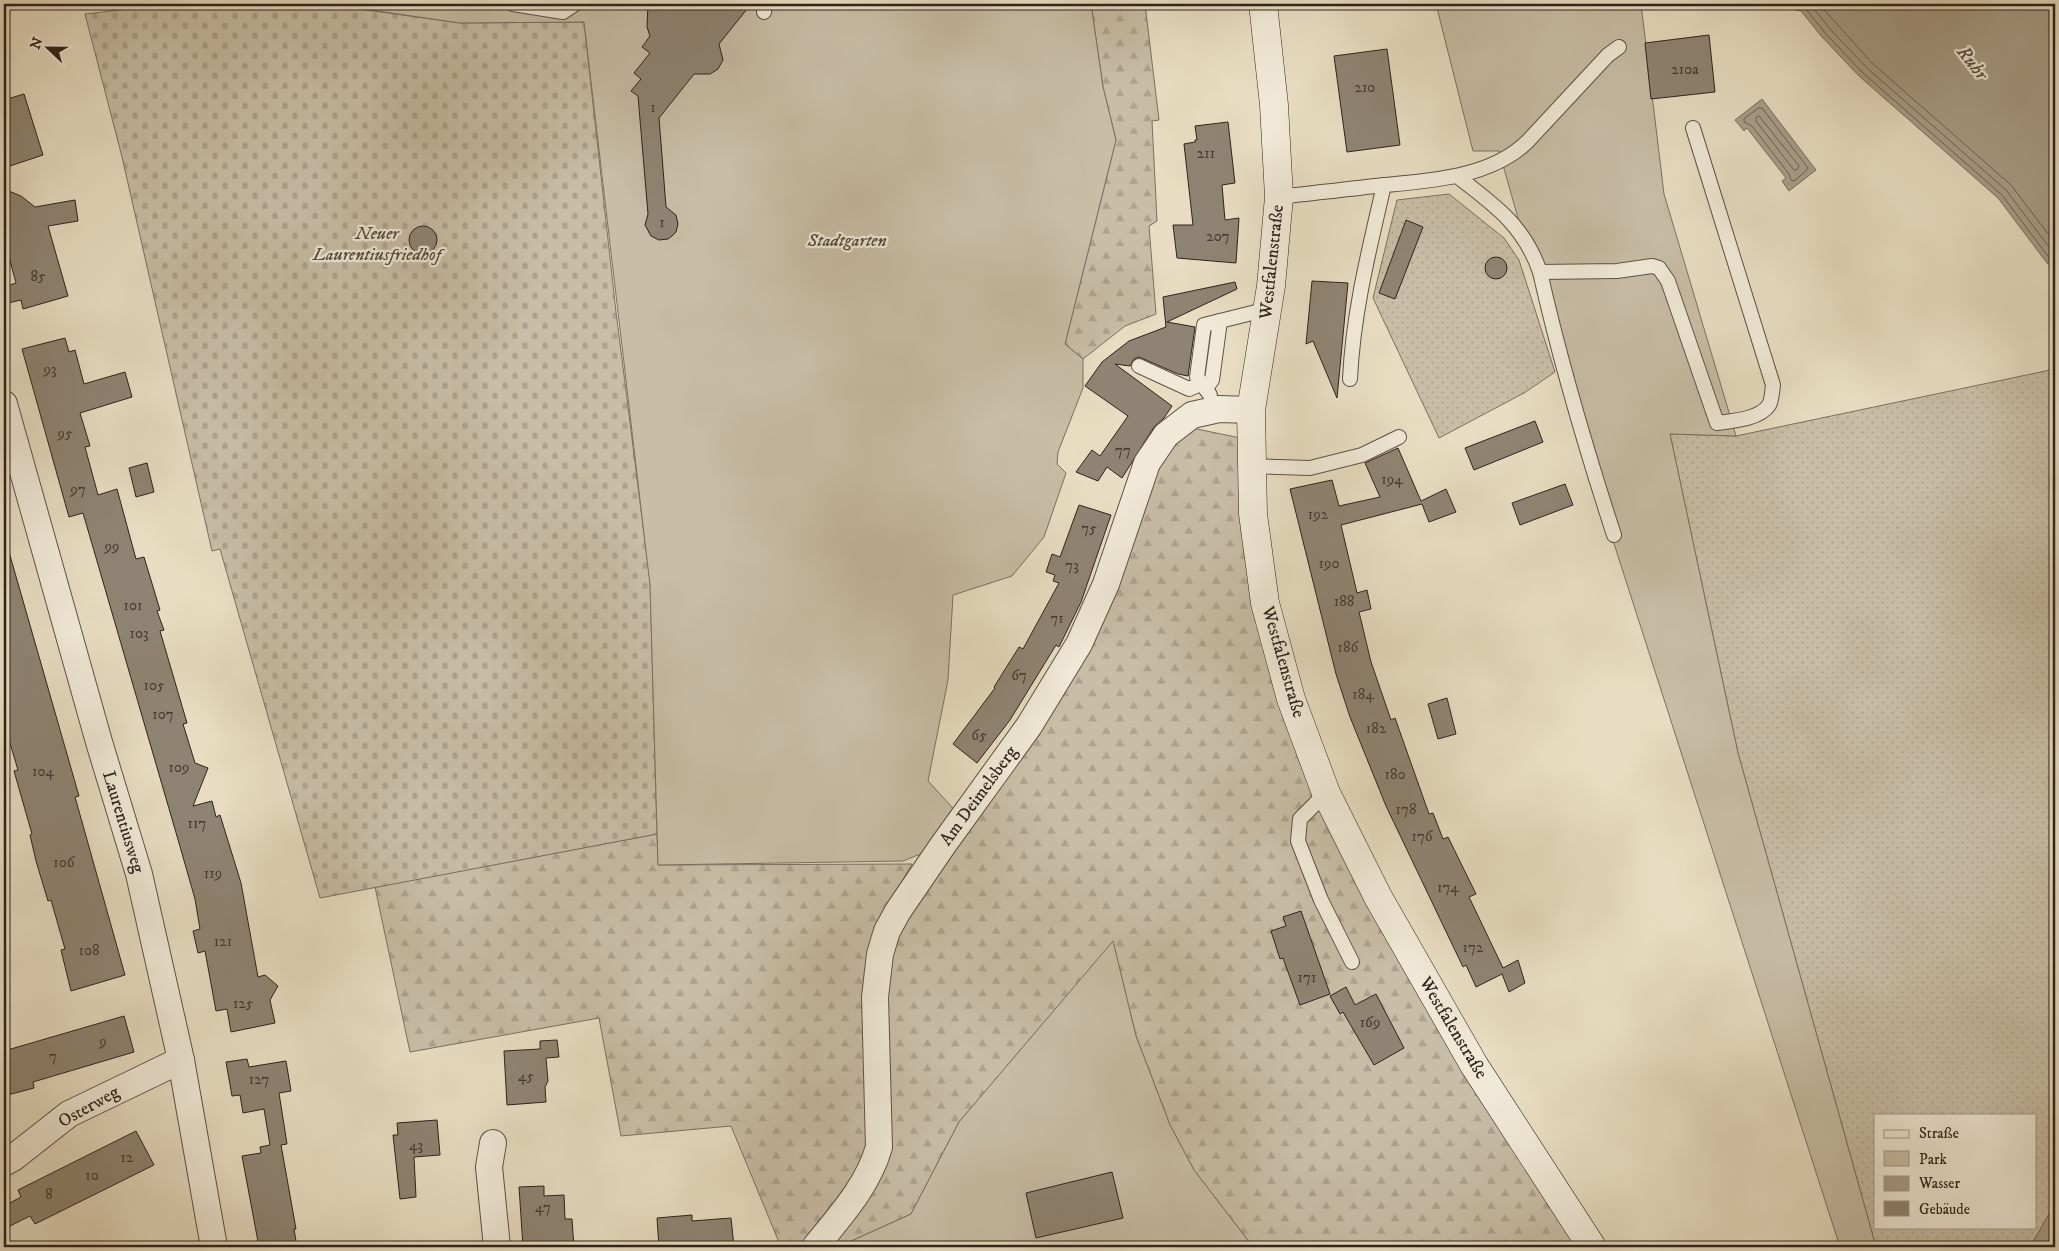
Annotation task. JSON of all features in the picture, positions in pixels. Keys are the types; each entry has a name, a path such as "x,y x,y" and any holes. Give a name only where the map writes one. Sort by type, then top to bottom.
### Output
{"main road":[{"name":"Westfalenstraße","path":"1263,4 1273,96 1279,196 1272,286 1251,410 1252,514 1265,603 1291,699 1326,794 1378,897 1474,1065 1592,1247"}],"street":[{"name":"Am Deimelsberg","path":"815,1247 862,1188 874,1164 878,1147 874,996 880,954 887,931 898,911 943,845 1029,726 1079,644 1106,584 1145,471 1152,456 1166,435 1192,415 1209,394 1251,410"},
{"name":"Laurentiusweg","path":"4,404 99,742 139,874 181,1060 214,1247"},
{"name":"Osterweg","path":"4,1163 70,1114 181,1060"},
{"path":"493,1143 489,1167 497,1247"}],"lane":[{"path":"512,4 562,12 576,4"},
{"path":"1279,196 1458,176 1500,162 1518,151 1608,55 1619,47"},
{"path":"1540,272 1617,271 1652,266 1658,268 1668,281 1717,423 1760,414 1770,404 1773,385 1693,128"},
{"path":"1458,176 1505,214 1533,252 1540,272 1550,318 1590,462 1614,535"},
{"path":"1350,379 1352,339 1362,282 1384,185"},
{"path":"1209,394 1197,378 1204,325 1268,309"},
{"path":"1139,366 1189,389 1209,394"},
{"path":"1252,466 1310,468 1362,455 1399,437"},
{"path":"1326,794 1300,819 1298,841 1321,900 1352,962"}],"green space":[{"name":"Neuer Laurentiusfriedhof","path":"174,4 323,4 460,23 584,22 616,312 650,581 657,834 320,898 220,549 212,551 122,157 85,14"},
{"name":"Stadtgarten","path":"350,4 1091,4 1103,87 1116,140 1065,344 1083,359 1083,388 1058,452 1057,464 1066,473 1044,537 1012,576 953,595 948,680 928,781 960,816 938,847 903,861 658,865 650,585 584,22 460,23 350,7"},
{"path":"1091,4 1145,4 1159,120 1152,121 1157,221 1149,226 1156,314 1125,326 1083,359 1065,344 1116,140 1103,87"},
{"path":"1436,4 1641,4 1664,194 1736,436 1670,434 1738,753 1876,1247 1840,1247 1582,444 1499,151 1473,151"},
{"path":"1449,194 1504,238 1519,260 1555,372 1524,393 1439,438 1373,298 1397,200"},
{"path":"2055,369 2055,1204 2030,1247 1876,1247 1738,753 1670,434 1736,436"},
{"path":"1192,428 1250,440 1252,514 1325,793 1590,1247 1253,1247 1194,1170 1170,1125 1136,1036 1113,942 959,1122 911,1214 838,1247 822,1247 864,1192 886,968 903,922 1028,738 1158,451"},
{"path":"657,834 658,865 912,864 883,914 868,1140 858,1170 808,1247 781,1247 731,1126 621,1136 599,1018 410,1052 375,887"},
{"path":"1113,941 1136,1036 1170,1125 1194,1170 1253,1247 838,1247 911,1214 959,1122"}],"water":[{"name":"Ruhr","path":"1788,4 2055,4 2055,269 2047,263 1998,198 1859,76 1822,37 1801,11 1792,9"},
{"path":"1762,99 1816,170 1789,191 1782,181 1786,178 1747,128 1744,131 1735,120"},
{"path":"2055,1204 2055,1247 2030,1247"}],"building":[{"path":"648,4 751,4 719,44 723,60 718,69 710,74 694,74 659,118 666,207 676,215 678,224 676,232 672,236 668,239 659,240 651,236 645,225 648,214 638,96 631,91 641,79 634,73 650,53 642,47 650,36 647,27"},
{"path":"1709,35 1715,92 1651,99 1645,43"},
{"path":"1387,49 1400,145 1347,152 1334,56"},
{"path":"24,94 43,155 4,168 4,100"},
{"path":"1228,122 1235,183 1222,185 1225,220 1239,218 1236,263 1177,258 1173,225 1193,225 1184,144 1197,140 1195,126"},
{"path":"4,189 21,196 35,207 75,200 78,221 48,226 68,296 23,309 21,300 4,304 4,287 16,283 4,238"},
{"path":"1406,220 1423,227 1395,299 1379,293"},
{"path":"423,226 433,230 437,240 433,250 423,254 413,250 409,240 413,230"},
{"path":"1492,257 1500,257 1507,264 1507,272 1500,279 1492,279 1485,272 1485,264"},
{"path":"1312,281 1348,283 1337,398 1313,341 1306,344"},
{"path":"1235,282 1237,289 1167,322 1195,327 1188,376 1178,374 1139,357 1134,359 1130,366 1115,364 1172,406 1164,418 1154,427 1122,478 1107,467 1098,481 1076,472 1092,450 1100,456 1128,416 1085,386 1102,362 1129,341 1166,327 1163,297"},
{"path":"65,338 69,352 75,350 84,384 125,372 132,397 80,413 90,446 85,447 98,495 117,489 136,559 144,557 160,610 157,611 164,630 160,631 187,723 183,724 195,763 208,768 193,806 212,801 216,817 220,815 241,883 258,977 265,975 278,986 270,1000 275,1023 231,1032 227,1009 216,1011 205,951 198,953 193,931 200,929 195,899 83,513 69,517 22,349"},
{"path":"1535,421 1543,442 1474,470 1465,448"},
{"path":"1398,448 1421,501 1446,489 1456,512 1429,522 1422,504 1341,525 1357,593 1367,590 1371,609 1359,612 1371,662 1391,720 1395,718 1429,814 1433,813 1443,839 1448,837 1476,894 1469,897 1503,968 1518,960 1525,983 1509,992 1502,974 1476,987 1466,965 1463,967 1386,806 1350,717 1336,674 1290,489 1332,480 1339,506 1380,497 1365,463"},
{"path":"147,463 154,492 136,497 129,468"},
{"path":"1565,484 1573,505 1520,525 1512,503"},
{"path":"1079,505 1111,515 1081,602 1059,647 1056,645 1010,720 977,763 953,744 995,688 1019,647 1023,649 1059,583 1053,581 1055,575 1046,572 1052,554 1060,557"},
{"path":"9,552 79,796 75,797 125,975 71,991 61,950 65,949 51,900 48,901 36,861 30,835 32,834 14,771 18,770 4,723 4,553"},
{"path":"1447,698 1456,734 1438,739 1428,704"},
{"path":"1301,911 1330,994 1300,1005 1283,958 1280,959 1271,931 1286,926 1283,917"},
{"path":"1346,987 1355,1005 1376,994 1404,1048 1374,1065 1343,1012 1340,1014 1330,996"},
{"path":"124,1016 134,1052 33,1082 34,1088 4,1096 4,1051"},
{"path":"557,1040 559,1057 546,1058 548,1081 545,1087 546,1102 507,1105 504,1051 540,1049 540,1041"},
{"path":"247,1059 249,1067 286,1061 291,1091 279,1093 287,1144 281,1145 296,1229 294,1229 297,1247 259,1247 242,1156 261,1153 260,1147 270,1145 264,1109 243,1113 240,1095 232,1096 226,1062"},
{"path":"437,1120 440,1155 414,1157 416,1197 400,1199 393,1135 398,1135 397,1123"},
{"path":"136,1131 154,1165 35,1224 30,1216 4,1229 4,1206 21,1197 18,1190"},
{"path":"1112,1172 1123,1218 1036,1238 1026,1193"},
{"path":"544,1186 544,1196 564,1195 565,1219 572,1219 574,1247 523,1247 519,1187"},
{"path":"692,1215 692,1221 731,1218 734,1247 659,1247 657,1218"}]}
